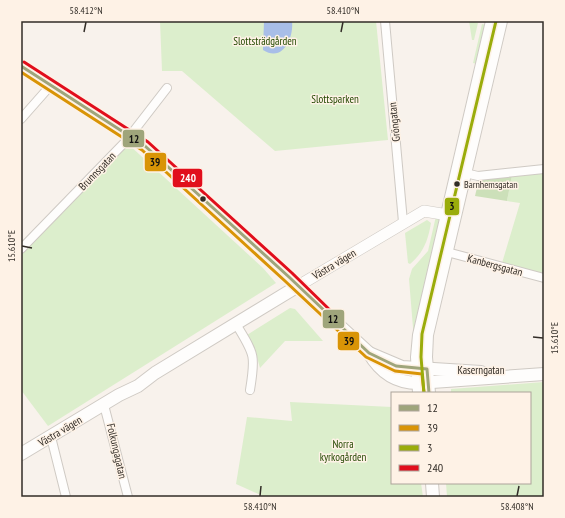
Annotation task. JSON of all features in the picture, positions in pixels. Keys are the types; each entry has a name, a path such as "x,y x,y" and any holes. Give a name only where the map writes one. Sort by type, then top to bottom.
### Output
{"main road":[{"path":"423,380 419,334 451,215 492,21"},
{"path":"423,380 427,335 447,252 451,215 465,174 501,21"},
{"path":"21,66 129,136 154,154 369,353 379,367 390,377 399,381 423,380"},
{"name":"Västra vägen","path":"21,454 119,395 138,386 155,373 298,286"},
{"path":"369,353 423,380"},
{"name":"Kaserngatan","path":"423,380 469,372 544,367"},
{"name":"Kaserngatan","path":"423,380 544,374"},
{"path":"432,484 433,497"}],"street":[{"name":"Gröngatan","path":"385,21 403,222"},
{"path":"21,118 51,85"},
{"name":"Brunnsgatan","path":"21,249 129,136 167,88"},
{"path":"465,174 478,176 544,169"},
{"name":"Västra vägen","path":"298,286 403,222 424,211 451,215"},
{"name":"Kanbergsgatan","path":"447,252 544,278"},
{"path":"236,324 249,347 254,360 250,390"},
{"name":"Folkungagatan","path":"104,404 128,497"},
{"path":"51,437 66,497"}],"green space":[{"name":"Slottsparken","path":"160,21 376,21 388,140 275,151 182,71 162,71"},
{"path":"469,21 478,23 474,40 472,40"},
{"path":"482,24 486,25 477,64 473,63"},
{"path":"127,143 263,268 276,283 48,426 21,390 21,255"},
{"path":"544,171 544,274 502,263 520,203 507,201 512,175"},
{"path":"512,175 507,201 475,196 479,179"},
{"path":"436,216 440,220 414,340 409,279 412,269 428,251"},
{"path":"427,220 431,223 427,240 419,255 410,264 408,263 405,233"},
{"path":"290,308 295,309 323,341 285,341 260,368 255,350 247,335"},
{"path":"544,382 544,497 447,497 446,484 531,484 531,392 451,392 451,389"},
{"name":"Norra kyrkogården","path":"290,402 391,407 391,484 421,484 423,497 265,497 236,484 247,417 292,421"}],"water":[{"path":"264,21 292,21 289,41 281,51 270,53 263,50"}],"transit line":[{"name":"3","path":"424,392 421,357 422,334 496,21"},
{"name":"240","path":"24,62 148,142 292,273 335,315"},
{"name":"12","path":"21,66 145,146 289,277 369,353 396,366 427,369 429,392"},
{"name":"39","path":"21,72 142,150 366,357 395,371 422,374 424,392"}],"place":[{"name":"Barnhemsgatan","path":"457,184"}],"park label":[{"name":"Slottsträdgården","path":"265,41"}]}
